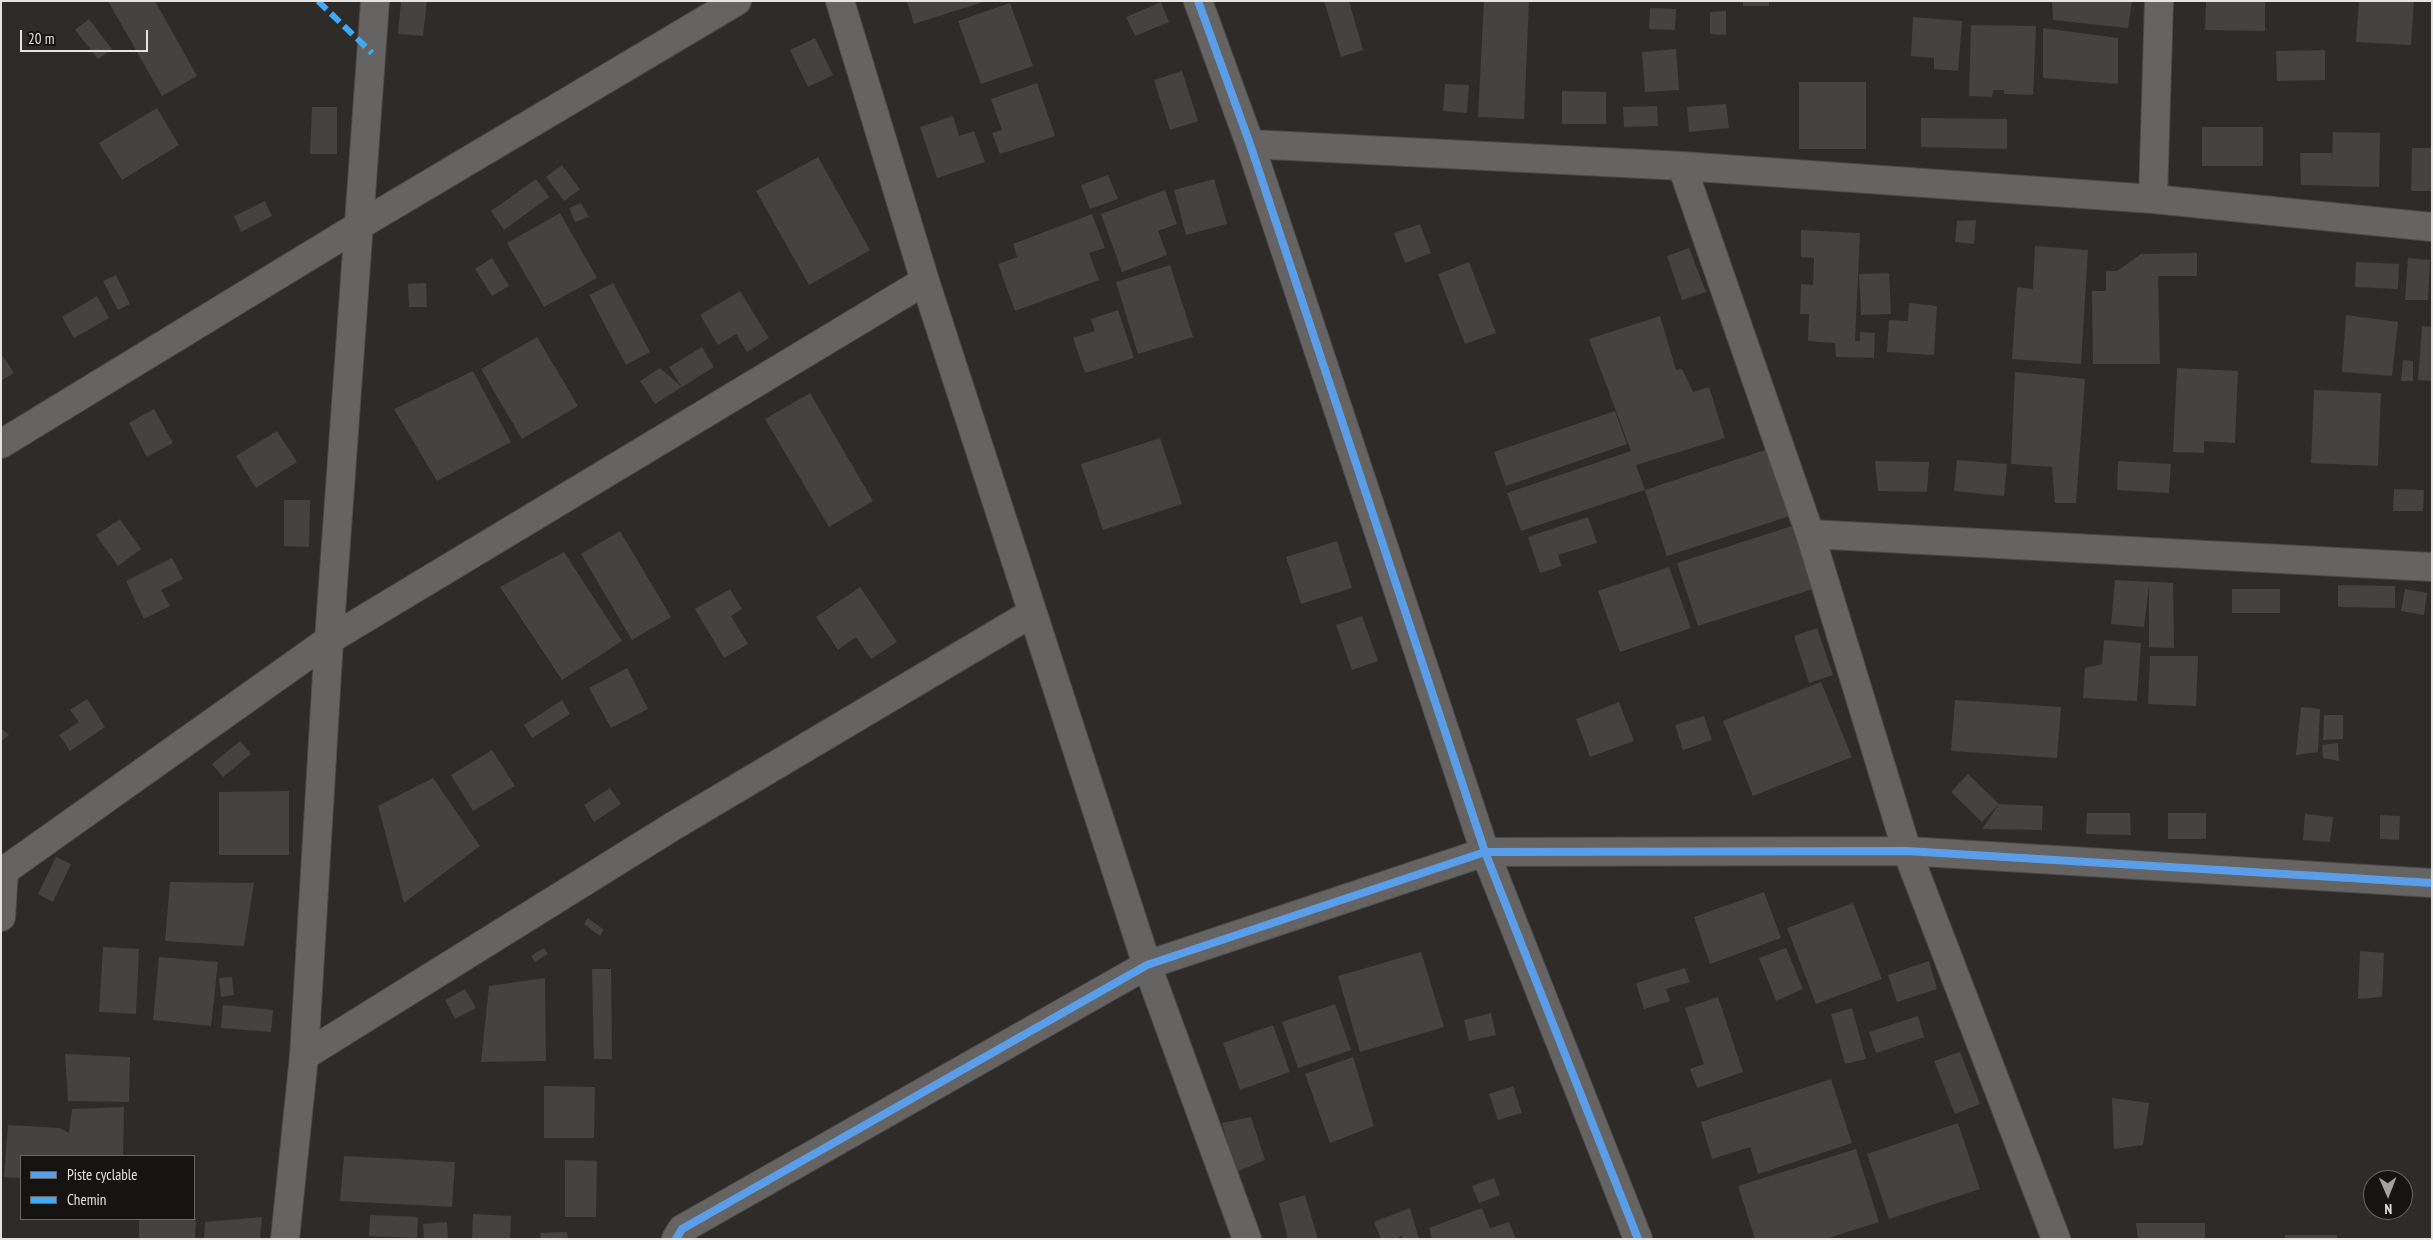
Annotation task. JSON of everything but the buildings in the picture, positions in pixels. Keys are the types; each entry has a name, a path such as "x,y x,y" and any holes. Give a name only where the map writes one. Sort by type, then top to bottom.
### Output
{"street":[{"path":"285,1239 304,1056 329,640 375,1"},
{"path":"1,444 360,225 737,1"},
{"path":"840,1 925,281 1147,965 1247,1239"},
{"path":"1198,1 1250,144 1485,852 1638,1239"},
{"path":"2153,199 2159,1"},
{"path":"1250,144 1682,166 2153,199 2432,227"},
{"path":"1682,166 1810,534 1907,851 2056,1239"},
{"path":"1,917 3,872 329,640 925,281"},
{"path":"1810,534 2432,567"},
{"path":"304,1056 675,824 1032,612"},
{"path":"676,1239 682,1229 1147,965 1485,852 1907,851 2432,883"}],"marked path":[{"path":"318,1 372,53"}],"cycle path":[{"path":"1198,1 1250,144 1485,852 1638,1239"},
{"path":"676,1239 682,1229 1147,965 1485,852 1907,851 2432,883"}]}
